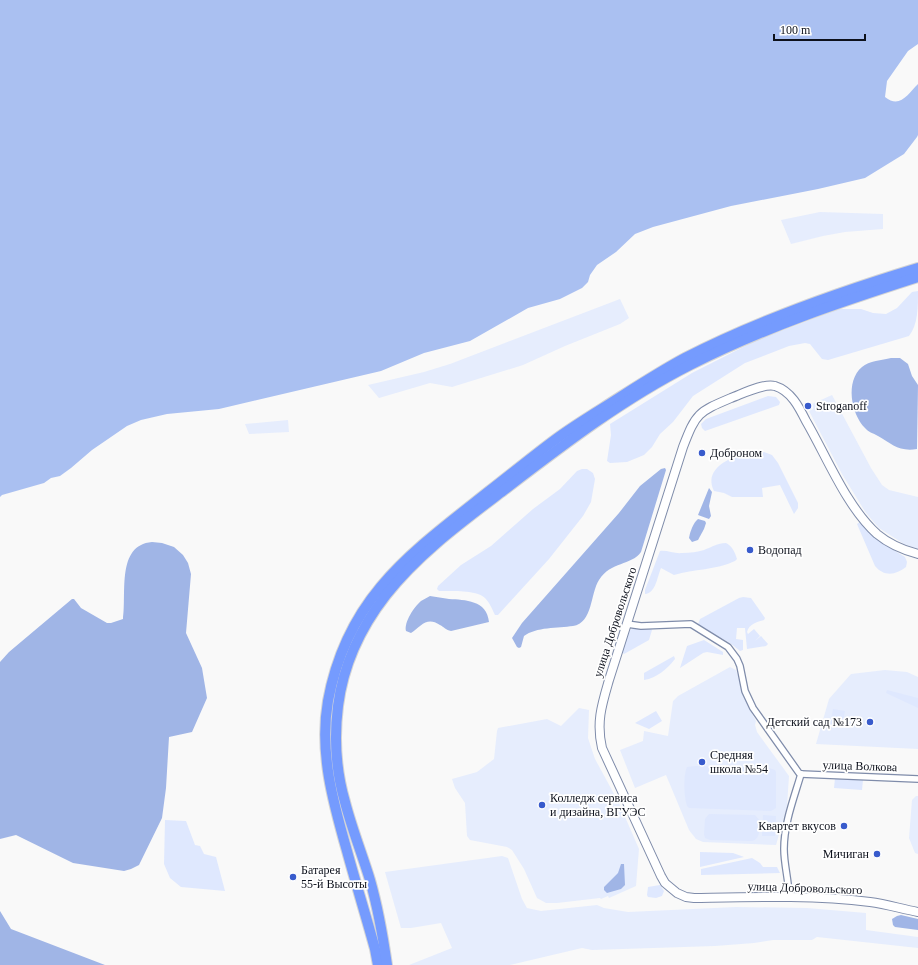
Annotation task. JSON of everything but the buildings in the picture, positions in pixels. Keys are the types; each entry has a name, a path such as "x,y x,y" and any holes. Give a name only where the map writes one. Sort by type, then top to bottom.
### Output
{"highway":[{"path":"378,965 375,949 334,803 327,771 325,737 328,702 339,659 357,620 371,597 404,560 444,527 558,437 642,382 685,358 745,330 818,301 918,268"},
{"path":"387,965 385,947 370,882 344,801 338,770 336,737 338,704 349,661 365,625 387,594 412,567 471,516 563,444 647,390 688,366 749,337 821,309 918,277"},
{"path":"905,281 918,280"}],"main road":[{"name":"улица Добровольского","path":"918,554 904,550 878,534 857,510 847,496 794,400 782,389 765,386 746,392 707,409 700,413 694,420 679,458 600,709 599,724 602,748 661,876 673,890 686,897 694,898 789,897 872,903 918,912"}],"street":[{"path":"628,624 640,626 691,624 728,647 737,658 745,690 753,708 801,774 784,832 784,853 789,897"},
{"name":"улица Волкова","path":"801,774 918,779"}],"shaded area":[{"path":"0,0 918,0 918,44 908,51 887,81 885,97 890,100 899,101 907,96 918,84 918,135 904,154 865,178 731,206 653,227 635,234 616,252 597,265 590,275 588,282 582,288 560,299 528,308 470,341 424,353 381,371 219,409 167,414 141,420 127,426 92,450 60,476 51,478 44,483 2,495 0,497"},
{"path":"820,212 883,214 883,229 845,232 791,244 781,220"},
{"path":"918,291 916,321 909,336 828,360 822,359 810,344 805,343 789,346 745,363 693,396 673,422 660,434 652,447 644,455 627,462 610,463 607,461 611,435 610,424 692,373 759,339 839,309 861,309 873,313 886,314 897,308 912,292"},
{"path":"620,299 629,318 620,324 523,365 452,387 430,383 379,398 368,385 424,372 450,364"},
{"path":"891,358 900,358 908,364 912,376 918,385 917,449 911,450 900,448 868,431 860,422 853,406 853,380 857,373 868,363"},
{"path":"832,395 871,468 882,485 889,490 918,497 918,549 904,544 879,528 866,513 842,474 809,411 813,409 812,404"},
{"path":"768,396 776,397 780,402 779,405 705,431 702,428 701,424 706,419"},
{"path":"288,420 289,432 249,434 245,424"},
{"path":"751,451 764,452 772,455 778,463 798,503 798,508 794,514 780,485 762,488 763,497 732,497 724,493 714,491 711,483 712,475 716,469 736,456"},
{"path":"665,468 666,470 641,552 632,560 615,566 604,574 596,586 588,614 579,624 573,626 547,628 529,633 524,636 521,647 517,647 512,638 522,623 619,513 640,486 661,469"},
{"path":"587,469 593,473 595,479 591,502 583,516 549,559 498,615 495,615 488,602 481,595 464,592 439,591 437,589 438,586 461,565 491,546 533,509 560,489 577,471"},
{"path":"709,488 712,492 709,506 711,516 709,519 698,515"},
{"path":"698,519 705,521 706,523 698,540 692,542 689,538 690,533 693,525"},
{"path":"860,522 879,541 905,557 907,562 906,567 898,572 890,574 879,570 875,566 857,524"},
{"path":"152,542 162,543 174,547 183,555 188,563 191,574 186,633 202,668 207,698 192,732 169,737 166,788 162,818 139,865 124,871 73,863 16,835 0,839 0,662 9,652 72,599 74,599 81,608 107,623 123,619 124,584 128,561 133,552 141,545"},
{"path":"726,543 734,552 737,559 735,561 713,568 674,575 661,568 654,588 649,593 645,594 645,590 660,551 679,553 694,552 704,550 717,544"},
{"path":"430,596 468,601 480,605 484,609 489,622 451,631 431,621 424,623 411,633 406,631 408,619 415,607 421,601"},
{"path":"743,597 751,598 765,618 764,620 751,625 747,632 748,634 754,629 760,636 755,641 761,636 768,644 766,646 747,649 745,628 737,628 736,639 743,640 743,650 740,651 730,643 699,626 698,624 700,619"},
{"path":"650,628 652,630 649,640 624,654 622,652 630,630"},
{"path":"704,640 723,652 723,655 707,652 703,653 680,668 687,646"},
{"path":"674,656 675,659 669,666 653,677 644,680 644,673"},
{"name":"Средняя школа №54","path":"730,667 736,670 750,710 756,721 755,725 757,732 789,776 787,806 776,845 703,842 696,839 689,830 666,775 635,788 620,750 643,741 644,731 668,736 673,701 678,696"},
{"name":"Детский сад №173","path":"885,670 907,672 918,677 918,749 816,744 829,699 851,674"},
{"path":"887,690 918,698 918,708 886,693"},
{"name":"Колледж сервиса и дизайна, ВГУЭС","path":"579,708 589,710 588,738 595,759 619,803 639,849 636,886 609,898 608,896 601,899 546,903 537,898 524,869 512,850 507,847 470,840 467,836 465,803 455,788 452,779 477,772 494,759 498,728 547,719 561,726"},
{"path":"833,709 845,711 842,727 830,725"},
{"path":"656,711 662,721 649,729 635,723"},
{"path":"687,767 769,768 775,770 776,808 771,811 689,808 685,798 685,775"},
{"path":"835,778 863,780 862,790 834,788"},
{"path":"918,796 918,854 915,853 909,838 912,800"},
{"path":"709,814 755,815 760,821 758,836 756,839 751,841 710,840 705,838 705,819"},
{"path":"763,815 776,816 775,836 762,836"},
{"path":"165,820 186,821 195,845 200,846 204,854 216,857 225,891 181,887 170,878 164,864"},
{"path":"700,852 733,853 744,857 700,867"},
{"path":"502,856 508,858 522,899 527,908 541,911 597,905 604,908 628,912 736,907 807,908 866,913 866,930 918,937 918,948 817,937 812,940 773,940 715,946 592,950 582,948 510,965 409,965 452,948 441,923 411,928 401,928 385,872"},
{"path":"752,858 763,867 777,867 780,873 701,875 701,869"},
{"path":"621,864 624,864 625,885 621,889 607,893 604,890 604,887 618,873"},
{"path":"660,885 664,891 662,896 656,898 648,897 648,887"},
{"path":"0,911 11,929 105,965 0,965"},
{"path":"901,915 918,919 918,930 895,927 892,919"}],"place":[{"name":"Stroganoff","path":"808,406"},
{"name":"Доброном","path":"702,453"},
{"name":"Водопад","path":"750,550"},
{"name":"Детский сад №173","path":"870,722"},
{"name":"Средняя школа №54","path":"702,762"},
{"name":"Колледж сервиса и дизайна, ВГУЭС","path":"542,805"},
{"name":"Квартет вкусов","path":"844,826"},
{"name":"Мичиган","path":"877,854"},
{"name":"Батарея 55-й Высоты","path":"293,877"}]}
